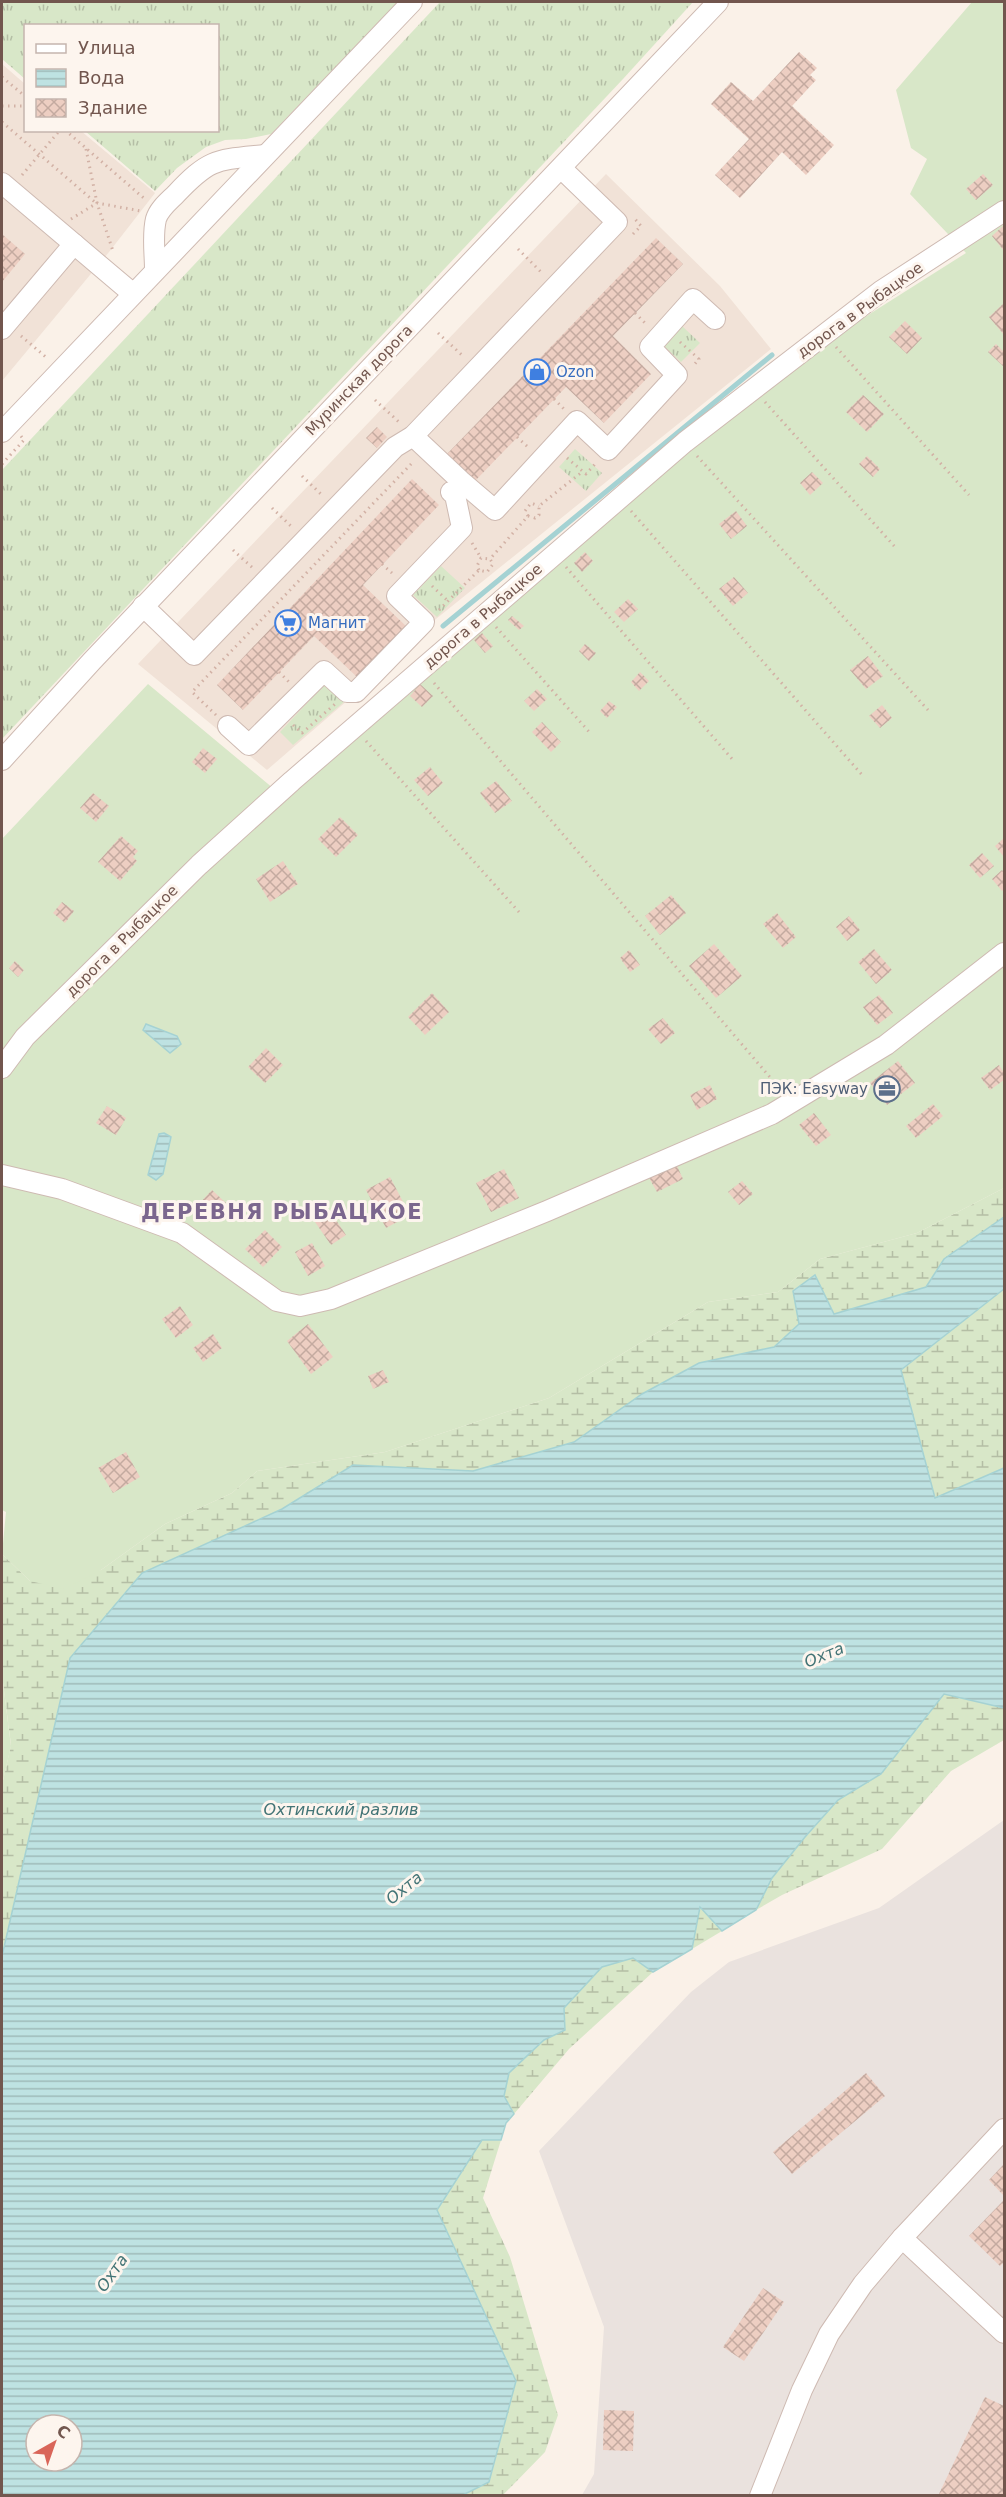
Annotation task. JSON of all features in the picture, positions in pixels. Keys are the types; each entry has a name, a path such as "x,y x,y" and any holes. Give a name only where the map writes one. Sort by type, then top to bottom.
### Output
{"street":[{"path":"2,432 132,293 412,2"},
{"name":"Муринская дорога","path":"2,760 144,606 718,2"},
{"path":"155,270 154,231 157,217 163,207 208,164 227,159 265,156"},
{"path":"144,606 194,655 395,447 413,436 617,222 561,168"},
{"path":"5,186 132,293"},
{"name":"дорога в Рыбацкое","path":"2,1068 25,1037 199,865 354,727 685,442 881,291 1005,211"},
{"path":"4,326 74,244"},
{"path":"413,436 495,510 577,421 608,450 677,375 650,347 693,299 716,319"},
{"path":"228,726 249,745 324,671 347,692 356,692 424,622 397,596 462,528 455,495 451,492"},
{"path":"2,1175 62,1189 182,1233 277,1301 300,1306 331,1299 547,1212 772,1114 886,1045 1005,953"},
{"path":"760,2496 802,2390 829,2334 863,2284 902,2238 1005,2129"},
{"path":"902,2238 1005,2333"}],"path":[{"path":"2,77 24,95"},
{"path":"2,106 24,106"},
{"path":"2,122 97,203 151,213"},
{"path":"5,186 58,132"},
{"path":"67,132 154,207"},
{"path":"86,149 97,203 115,257"},
{"path":"55,228 97,203"},
{"path":"4,326 47,358"},
{"path":"825,334 969,495"},
{"path":"754,389 895,547"},
{"path":"375,400 413,436"},
{"path":"685,442 928,710"},
{"path":"554,446 586,474 608,450"},
{"path":"539,506 582,472"},
{"path":"620,498 863,776"},
{"path":"531,503 539,506 539,515 535,518 528,516 525,511 531,503"},
{"path":"490,559 528,516"},
{"path":"555,554 733,760"},
{"path":"479,570 477,566 481,558 490,559"},
{"path":"479,570 488,572 492,569 493,564 490,559"},
{"path":"424,622 479,570"},
{"path":"485,614 591,735"},
{"path":"422,668 791,1101"},
{"path":"282,713 302,733 347,692"},
{"path":"354,727 519,912"}],"shaded area":[{"path":"2,64 24,83 24,132 82,132 155,193 2,381"},
{"path":"606,174 720,286 771,349 431,623 356,702 348,700 267,770 138,664"},
{"path":"1004,1820 1004,2495 582,2495 594,2474 604,2327 539,2151 691,1992 729,1962 879,1908"}],"green space":[{"path":"2,2 398,2 271,134 225,140 206,147 177,168 155,191 86,132 219,132 219,24 24,24 24,78 2,59"},
{"path":"440,2 693,2 2,739 2,470"},
{"path":"972,2 1004,2 1004,1188 917,1233 820,1259 778,1292 708,1302 549,1398 385,1452 257,1471 232,1493 165,1524 101,1570 64,1589 30,1581 2,1554 6,1512 2,1510 2,839 148,684 286,799 431,670 701,441 838,334 966,253 910,194 927,159 911,148 896,90"},
{"path":"681,325 700,343 681,362 663,345"},
{"path":"575,449 602,473 586,491 559,467"},
{"path":"441,566 465,588 437,617 413,595"},
{"path":"325,684 344,702 293,745 280,732"},
{"path":"1004,1188 1004,1217 944,1259 926,1287 834,1314 815,1275 799,1324 774,1347 699,1363 642,1394 574,1442 473,1471 353,1465 282,1509 70,1658 2,1956 2,1785 11,1745 2,1675 2,1554 30,1581 101,1570 165,1524 232,1493 257,1471 385,1452 549,1398 708,1302 778,1292 820,1259 917,1233"},
{"path":"1004,1289 1004,1468 935,1499 901,1370"},
{"path":"2,1675 11,1746 2,1785"},
{"path":"944,1694 1004,1708 1004,1740 951,1771 882,1849 782,1895 756,1910 772,1878 805,1837 838,1800 881,1774"},
{"path":"700,1906 722,1931 692,1949"},
{"path":"633,1958 653,1972 569,2049 514,2114 504,2096 509,2073 544,2040 565,2030 563,2008 602,1967"},
{"path":"482,2140 501,2140 483,2198 510,2257 558,2415 545,2452 503,2495 461,2495 437,2210"}],"water":[{"path":"146,1024 177,1036 181,1044 170,1053 143,1030"},
{"path":"164,1133 171,1137 163,1174 156,1180 148,1175 159,1134"},
{"name":"Охтинский разлив","path":"1004,1217 1004,1289 901,1370 935,1498 1004,1468 1004,1708 944,1694 881,1774 838,1800 805,1837 772,1878 756,1910 722,1931 700,1907 692,1949 653,1972 633,1958 602,1967 564,2008 565,2030 544,2040 509,2073 504,2096 514,2114 506,2123 501,2140 482,2140 437,2210 516,2381 489,2482 461,2496 2,2495 2,1956 70,1658 142,1573 282,1509 353,1465 473,1471 574,1442 642,1394 699,1363 774,1347 799,1324 793,1291 815,1275 834,1314 926,1287 944,1259"}],"building":[{"path":"799,52 817,68 810,75 816,80 792,106 834,145 806,175 782,152 740,198 715,175 749,139 711,104 731,82 753,101"},
{"path":"983,174 993,185 976,200 966,189"},
{"path":"1004,225 1004,251 992,236"},
{"path":"2,234 25,254 2,282"},
{"path":"656,238 683,264 613,336 651,374 604,423 566,387 475,481 447,454"},
{"path":"1004,303 1004,335 989,317"},
{"path":"905,321 922,338 907,354 889,337"},
{"path":"996,344 1004,352 1004,367 988,352"},
{"path":"863,395 884,414 867,432 846,412"},
{"path":"377,427 387,437 377,448 366,438"},
{"path":"867,456 880,469 873,477 859,464"},
{"path":"812,472 823,483 810,495 800,483"},
{"path":"412,479 439,505 363,585 407,627 358,678 314,636 243,710 217,685"},
{"path":"736,511 747,526 731,539 719,524"},
{"path":"585,552 593,561 582,572 574,563"},
{"path":"734,577 748,593 733,606 719,589"},
{"path":"628,599 638,609 624,622 614,612"},
{"path":"512,616 524,626 519,630 508,620"},
{"path":"482,633 493,646 485,653 474,640"},
{"path":"585,644 596,653 589,661 579,651"},
{"path":"868,656 883,676 866,689 850,670"},
{"path":"640,672 649,681 639,691 631,682"},
{"path":"420,684 433,696 422,707 410,696"},
{"path":"537,689 547,699 534,711 524,701"},
{"path":"609,701 617,707 607,718 600,711"},
{"path":"882,705 892,718 880,728 869,716"},
{"path":"542,722 561,742 551,752 532,732"},
{"path":"203,748 217,759 205,773 192,762"},
{"path":"430,767 443,783 428,796 414,780"},
{"path":"496,781 512,801 495,813 480,793"},
{"path":"93,793 109,806 96,822 80,808"},
{"path":"340,817 358,835 336,857 318,839"},
{"path":"121,836 138,851 133,857 137,861 120,881 98,862"},
{"path":"1004,838 1004,857 995,846"},
{"path":"982,853 994,866 980,878 969,865"},
{"path":"283,861 298,884 270,902 256,879"},
{"path":"1002,870 1004,889 1002,891 992,879"},
{"path":"671,895 686,913 660,935 645,916"},
{"path":"62,902 74,911 65,923 53,913"},
{"path":"777,913 796,937 783,948 763,924"},
{"path":"849,916 860,930 847,941 836,927"},
{"path":"714,944 742,976 716,998 689,966"},
{"path":"874,949 892,970 876,984 858,962"},
{"path":"629,950 640,965 630,972 620,958"},
{"path":"15,961 24,970 18,977 9,968"},
{"path":"432,993 449,1012 425,1035 408,1017"},
{"path":"879,995 893,1013 877,1025 863,1007"},
{"path":"663,1018 675,1033 661,1044 648,1029"},
{"path":"266,1048 283,1065 265,1083 248,1067"},
{"path":"898,1061 915,1083 887,1105 870,1083"},
{"path":"999,1065 1004,1073 1004,1080 990,1090 981,1078"},
{"path":"710,1085 717,1099 697,1110 690,1095"},
{"path":"933,1104 943,1116 916,1138 906,1126"},
{"path":"107,1106 126,1118 116,1135 96,1123"},
{"path":"814,1113 831,1135 816,1146 799,1125"},
{"path":"676,1164 683,1179 657,1192 649,1178"},
{"path":"504,1169 519,1198 491,1212 476,1183"},
{"path":"390,1177 410,1215 386,1228 366,1190"},
{"path":"742,1181 753,1194 739,1205 728,1192"},
{"path":"212,1190 226,1203 212,1218 198,1205"},
{"path":"330,1211 346,1235 331,1245 315,1222"},
{"path":"265,1230 282,1247 263,1267 245,1249"},
{"path":"312,1243 325,1266 308,1276 295,1252"},
{"path":"180,1306 193,1325 176,1338 162,1319"},
{"path":"308,1324 333,1357 311,1374 287,1341"},
{"path":"213,1334 222,1348 203,1362 193,1348"},
{"path":"383,1370 389,1382 373,1389 368,1376"},
{"path":"126,1452 140,1477 113,1493 98,1468"},
{"path":"866,2073 885,2096 792,2174 773,2152"},
{"path":"1004,2164 1004,2196 989,2180"},
{"path":"1004,2200 1004,2262 1000,2266 969,2236"},
{"path":"763,2288 784,2302 744,2361 723,2347"},
{"path":"985,2397 1004,2406 1004,2496 938,2496"},
{"path":"604,2410 634,2411 633,2451 603,2450"}],"waterway":[{"path":"443,626 772,355"}],"place":[{"name":"Ozon","path":"537,372"},
{"name":"Магнит","path":"288,623"},
{"name":"ПЭК: Easyway","path":"887,1089"}],"district":[{"name":"ДЕРЕВНЯ РЫБАЦКОЕ","path":"282,1212"}],"water label":[{"name":"Охта","path":"824,1655"},
{"name":"Охта","path":"404,1888"},
{"name":"Охта","path":"112,2273"}]}
